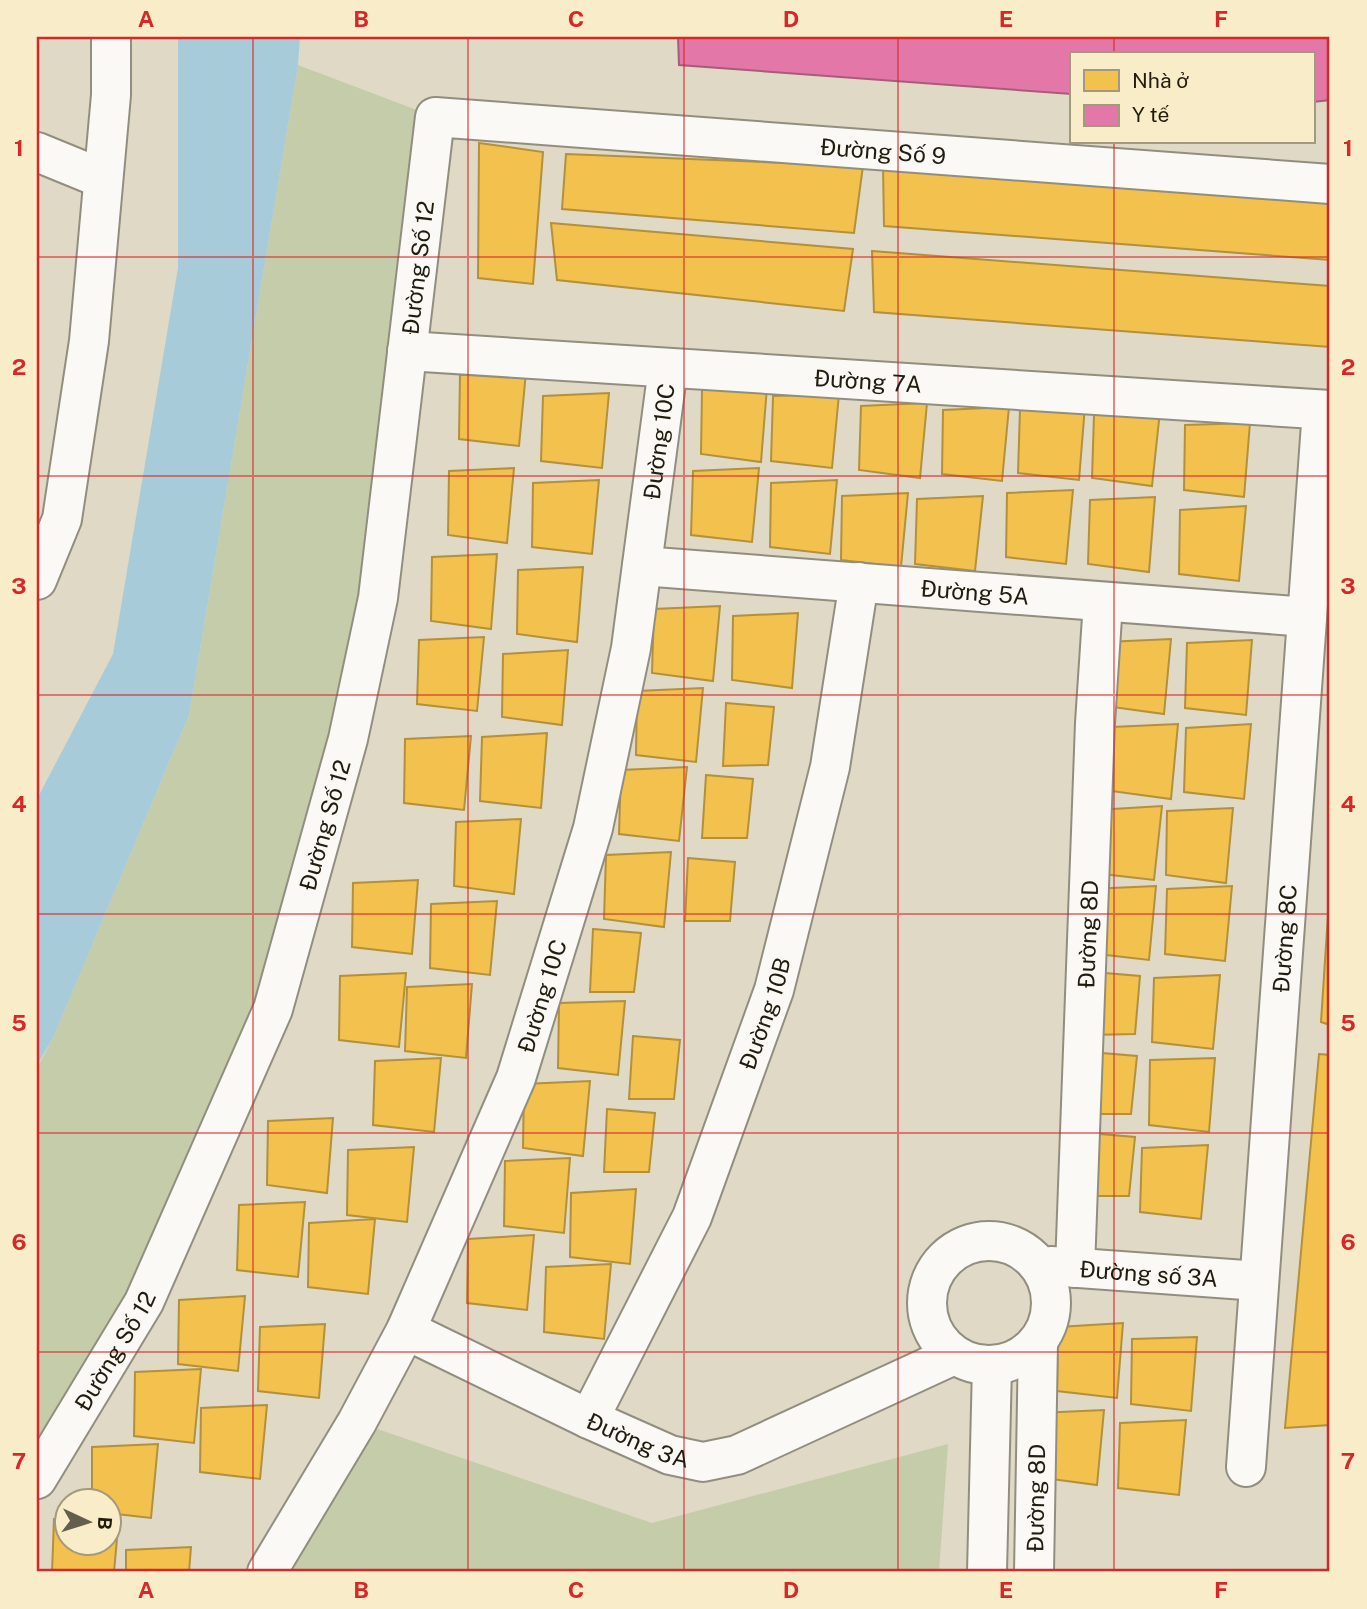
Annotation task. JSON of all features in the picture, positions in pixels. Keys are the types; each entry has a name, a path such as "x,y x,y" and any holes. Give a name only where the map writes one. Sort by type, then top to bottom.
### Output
{"street":[{"path":"37,580 49,513 89,341 111,95 111,37"},
{"name":"Đường Số 9","path":"435,117 1330,184"},
{"name":"Đường Số 12","path":"37,1479 144,1302 273,1009 348,739 376,611 435,117"},
{"path":"37,152 103,179"},
{"name":"Đường 7A","path":"407,351 1326,410"},
{"name":"Đường 10C","path":"267,1572 357,1422 406,1330 516,1078 589,842 631,648 668,368"},
{"name":"Đường 8C","path":"1246,1467 1307,617 1326,410"},
{"name":"Đường 5A","path":"642,566 1307,617"},
{"name":"Đường 10B","path":"589,1419 692,1217 774,990 830,767 859,582"},
{"name":"Đường 8D","path":"1057,1266 1096,723 1102,601"},
{"path":"981,1240 1003,1241 1057,1266 1048,1284 1051,1304 1048,1323 1038,1342 1025,1354 992,1366 972,1364 954,1355 939,1341 929,1321 926,1299 932,1278 943,1260 960,1247 981,1240"},
{"name":"Đường số 3A","path":"1057,1266 1259,1281"},
{"name":"Đường 3A","path":"406,1330 589,1419 670,1455 703,1462 737,1455 954,1355"},
{"name":"Đường 8D","path":"1034,1572 1038,1342"},
{"name":"Đường 8D","path":"987,1572 992,1366"}],"green space":[{"path":"298,65 435,117 378,598 273,1009 37,1479 37,1068 53,1038 189,715"},
{"path":"357,1422 652,1523 948,1444 939,1572 289,1572"}],"water":[{"path":"178,37 300,37 298,65 189,715 53,1038 37,1065 37,799 113,654 178,268"}],"building: Nhà ở":[{"path":"479,143 543,152 533,284 478,278"},
{"path":"566,154 863,166 854,233 562,209"},
{"path":"883,165 1330,199 1330,260 884,226"},
{"path":"551,223 853,249 844,311 557,280"},
{"path":"872,251 1330,286 1330,347 874,312"},
{"path":"526,372 519,446 459,439 460,375"},
{"path":"767,387 761,462 701,454 702,390"},
{"path":"609,393 602,468 541,461 543,396"},
{"path":"839,394 832,468 771,461 773,396"},
{"path":"927,403 920,478 859,470 861,406"},
{"path":"1085,406 1079,480 1018,473 1020,409"},
{"path":"1009,407 1002,481 942,474 943,410"},
{"path":"1160,411 1152,486 1092,478 1094,415"},
{"path":"1250,423 1244,497 1184,490 1185,425"},
{"path":"514,468 507,543 448,535 449,471"},
{"path":"759,468 752,542 691,535 693,471"},
{"path":"599,480 592,554 532,547 533,483"},
{"path":"837,480 830,554 770,547 771,483"},
{"path":"1073,490 1066,564 1006,557 1007,493"},
{"path":"908,493 901,567 841,560 842,496"},
{"path":"983,496 975,571 915,564 917,499"},
{"path":"1155,497 1149,572 1088,564 1090,500"},
{"path":"1246,506 1239,581 1179,574 1180,510"},
{"path":"497,554 491,629 431,621 432,557"},
{"path":"583,567 577,642 517,634 518,570"},
{"path":"720,606 713,681 652,673 654,609"},
{"path":"798,613 792,688 732,680 733,616"},
{"path":"484,637 477,711 417,704 419,640"},
{"path":"1171,639 1164,714 1105,706 1106,642"},
{"path":"1252,640 1246,715 1185,708 1187,643"},
{"path":"568,650 562,725 502,717 503,654"},
{"path":"703,688 696,762 636,755 637,691"},
{"path":"726,703 774,707 768,765 723,766"},
{"path":"1178,724 1171,799 1111,791 1112,727"},
{"path":"1251,724 1244,799 1184,792 1186,728"},
{"path":"547,733 541,808 480,801 482,737"},
{"path":"471,736 464,810 404,803 405,739"},
{"path":"687,767 679,841 619,834 621,770"},
{"path":"706,775 753,779 747,838 702,838"},
{"path":"1162,806 1154,880 1094,873 1096,810"},
{"path":"1233,808 1226,883 1166,875 1167,811"},
{"path":"521,819 514,894 454,886 456,822"},
{"path":"671,852 664,927 604,919 606,855"},
{"path":"688,858 735,862 730,921 685,921"},
{"path":"418,880 412,954 352,947 353,883"},
{"path":"1330,884 1330,1025 1321,1022"},
{"path":"1156,886 1149,960 1089,953 1090,889"},
{"path":"1232,886 1225,961 1165,954 1167,889"},
{"path":"497,901 490,975 430,968 431,904"},
{"path":"593,929 641,933 634,992 590,992"},
{"path":"1093,972 1140,976 1135,1034 1090,1035"},
{"path":"406,973 399,1047 339,1040 340,976"},
{"path":"1220,975 1213,1049 1152,1042 1154,978"},
{"path":"472,984 466,1058 405,1051 407,987"},
{"path":"625,1001 618,1075 558,1068 559,1003"},
{"path":"633,1036 680,1040 674,1099 629,1099"},
{"path":"1090,1052 1137,1056 1131,1114 1086,1114"},
{"path":"1319,1054 1330,1055 1330,1425 1285,1428"},
{"path":"441,1058 434,1132 373,1125 375,1061"},
{"path":"1215,1058 1209,1132 1149,1125 1150,1060"},
{"path":"590,1081 583,1156 523,1148 524,1084"},
{"path":"607,1109 655,1113 649,1172 604,1172"},
{"path":"333,1118 327,1193 267,1185 268,1121"},
{"path":"1088,1133 1135,1137 1129,1196 1084,1196"},
{"path":"1208,1145 1201,1219 1140,1212 1142,1148"},
{"path":"414,1147 407,1222 347,1215 348,1150"},
{"path":"570,1158 564,1233 504,1226 505,1161"},
{"path":"636,1189 630,1264 570,1257 571,1193"},
{"path":"305,1202 298,1277 237,1270 239,1205"},
{"path":"375,1219 368,1294 308,1287 309,1223"},
{"path":"534,1235 527,1310 467,1303 468,1239"},
{"path":"611,1264 604,1339 544,1332 546,1267"},
{"path":"245,1296 238,1371 178,1364 179,1300"},
{"path":"1123,1323 1117,1398 1057,1391 1058,1327"},
{"path":"325,1324 319,1398 258,1391 260,1327"},
{"path":"1197,1337 1191,1411 1131,1404 1132,1339"},
{"path":"201,1369 194,1443 134,1436 135,1372"},
{"path":"267,1405 260,1479 200,1472 201,1408"},
{"path":"1104,1410 1097,1485 1036,1477 1038,1413"},
{"path":"1186,1420 1179,1495 1118,1488 1120,1423"},
{"path":"158,1444 151,1518 122,1515 122,1486 92,1486 92,1447"},
{"path":"191,1547 189,1572 126,1572 126,1550"},
{"path":"53,1556 115,1556 114,1572 52,1572"}],"building: Y tế":[{"path":"678,37 1330,37 1330,100 1314,102 1314,52 1070,52 1070,94 679,65"}]}
